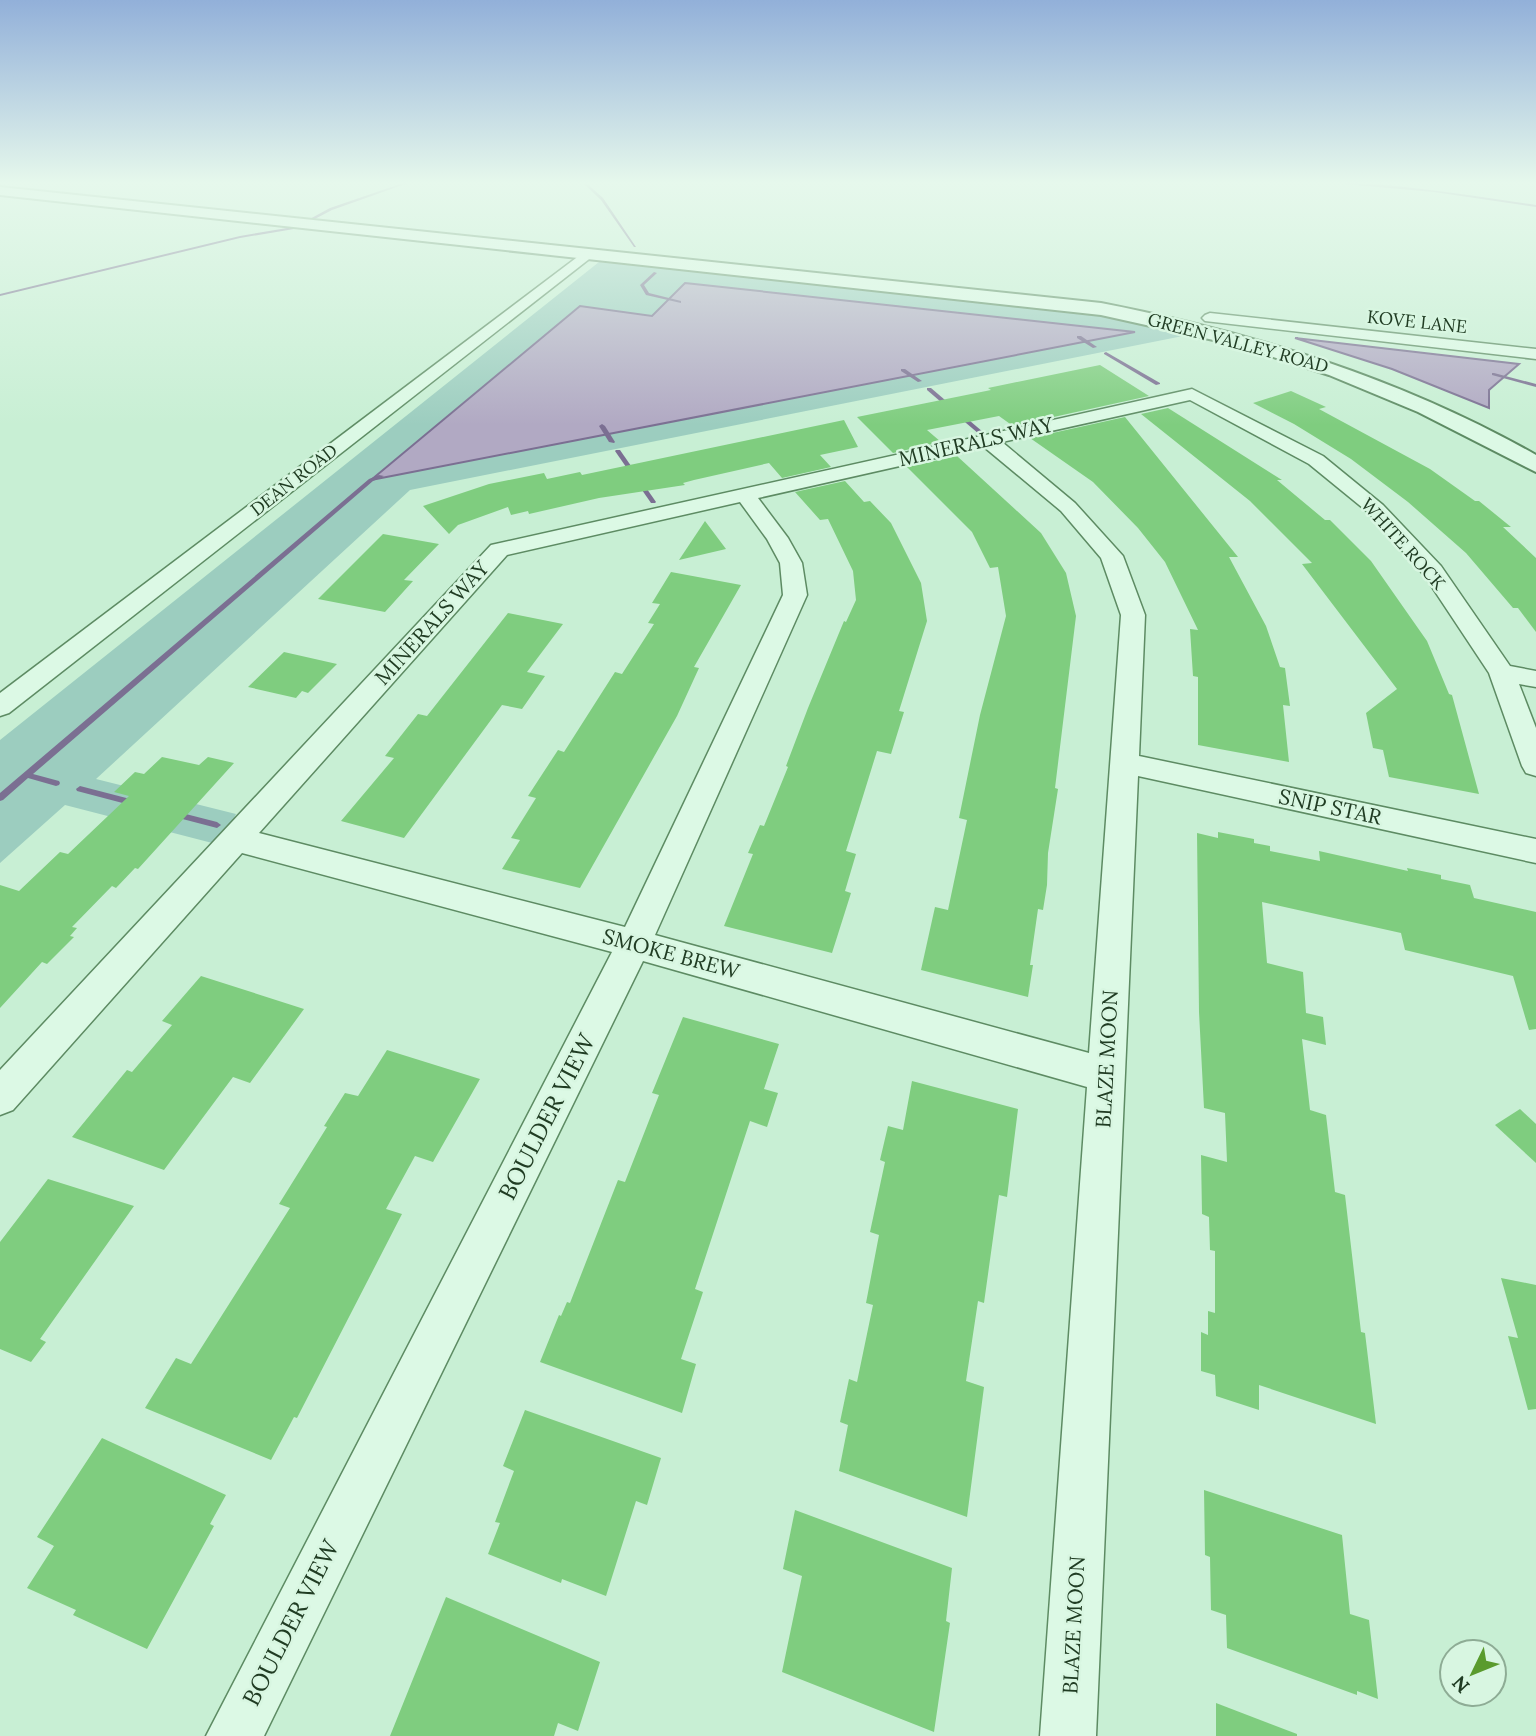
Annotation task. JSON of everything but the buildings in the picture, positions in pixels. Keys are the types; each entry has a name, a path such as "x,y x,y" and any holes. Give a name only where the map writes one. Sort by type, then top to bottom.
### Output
{"street":[{"name":"DEAN ROAD","path":"0,708 575,263"},
{"name":"GREEN VALLEY ROAD","path":"681,263 1069,305 1175,324 1266,347 1391,390 1536,465"},
{"name":"KOVE LANE","path":"1210,318 1536,354"},
{"name":"MINERALS WAY","path":"0,1097 499,550 1192,394"},
{"name":"WHITE ROCK","path":"1192,394 1316,460 1376,509 1433,571 1502,673 1536,766"},
{"name":"BLAZE MOON","path":"988,440 1068,507 1112,556 1133,615 1068,1736"},
{"name":"BOULDER VIEW","path":"234,1736 634,944 795,596 791,563 778,538 745,495"},
{"path":"1502,673 1536,679"},
{"name":"SNIP STAR","path":"1125,763 1536,850"},
{"name":"SMOKE BREW","path":"235,839 634,944 1106,1075"}],"shaded area":[{"path":"598,263 1115,313 1203,332 410,490 96,779 236,814 220,845 65,805 0,863 0,740"},
{"path":"685,283 1135,332 371,480 580,306 652,316"},
{"path":"1295,338 1519,364 1489,390 1489,408 1392,369"}],"waterway":[{"path":"0,295 132,263"},
{"path":"655,273 642,285 647,294 680,302"},
{"path":"1079,337 1095,347"},
{"path":"1106,353 1158,384"},
{"path":"903,370 920,381"},
{"path":"1494,374 1536,386"},
{"path":"929,389 950,407"},
{"path":"961,416 981,433"},
{"path":"602,426 612,442"},
{"path":"618,451 653,502"},
{"path":"0,798 371,480 381,476"},
{"path":"27,775 56,783"},
{"path":"80,789 134,803"},
{"path":"174,814 217,825"}]}
